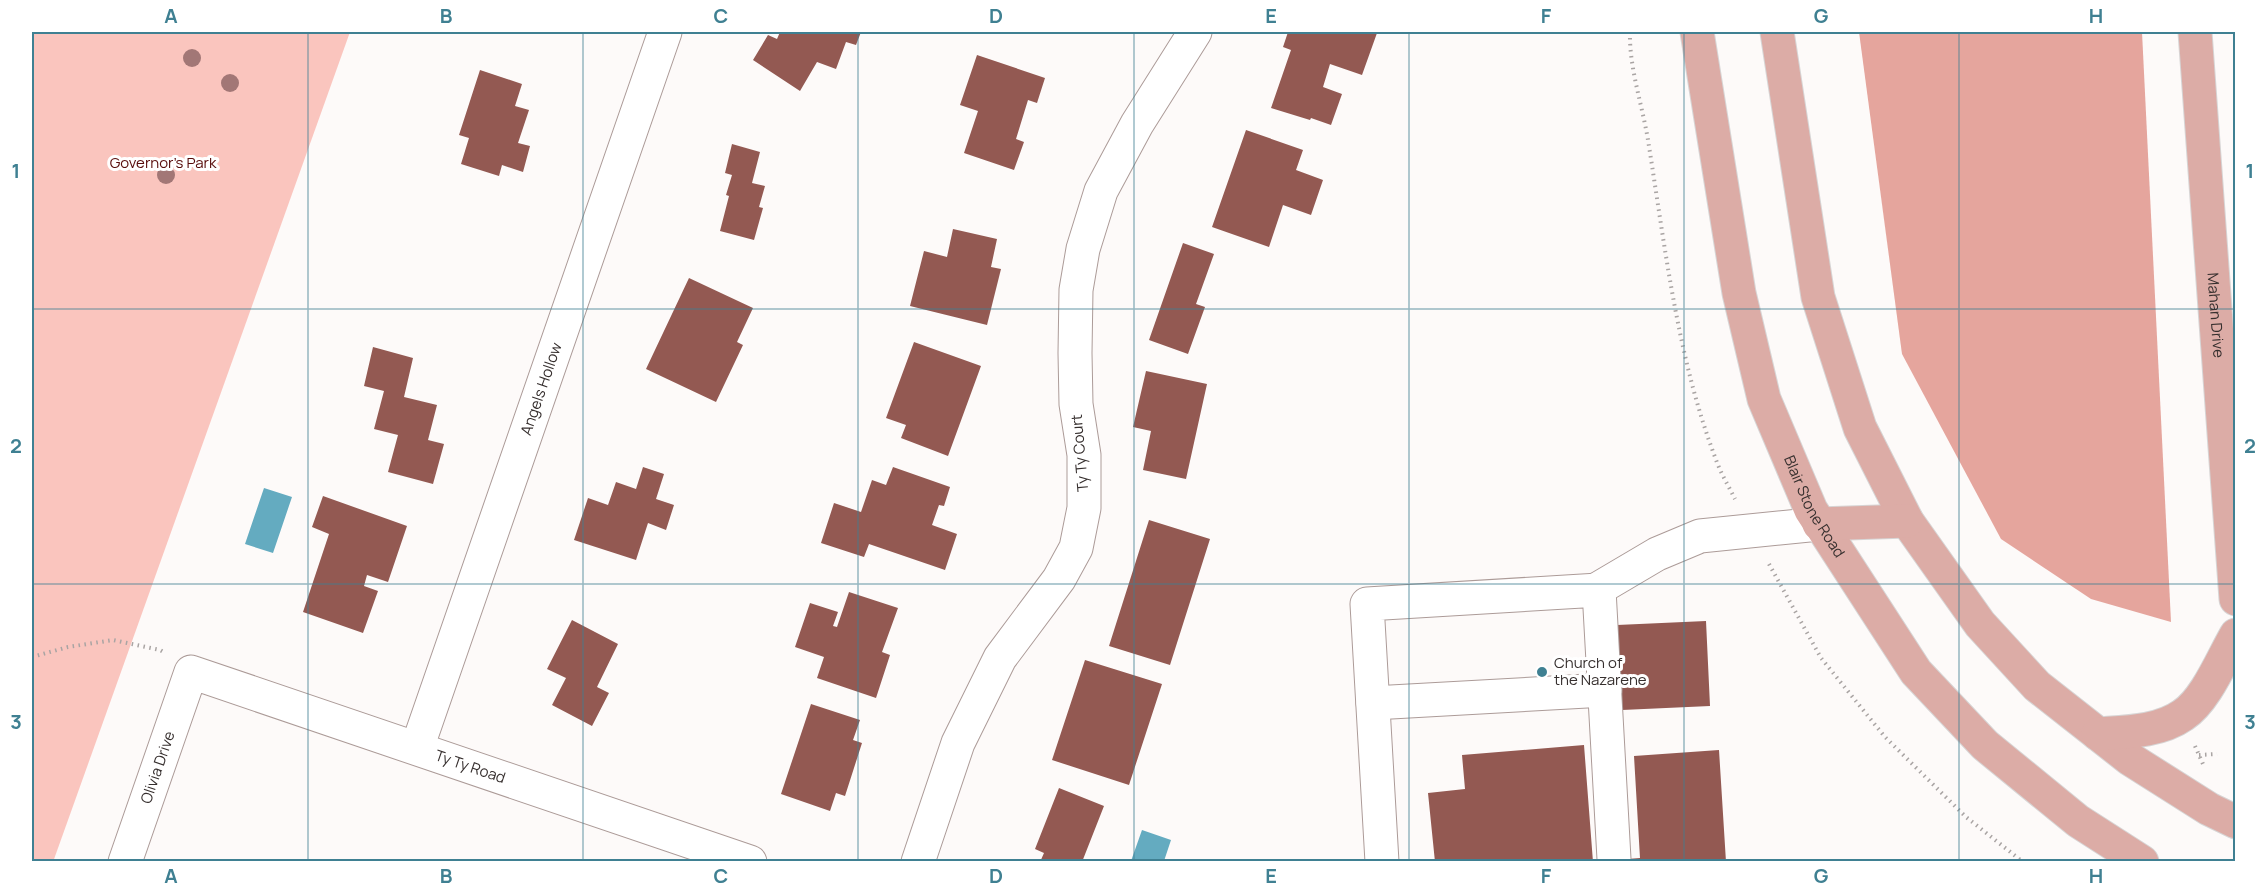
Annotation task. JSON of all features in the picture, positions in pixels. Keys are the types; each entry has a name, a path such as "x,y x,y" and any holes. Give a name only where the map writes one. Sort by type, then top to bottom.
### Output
{"main road":[{"name":"Blair Stone Road","path":"1697,32 1739,293 1764,399 1819,524 1916,672 1985,745 2078,821 2142,861"},
{"path":"1778,32 1818,297 1860,428 1907,521 1980,624 2037,686 2130,759 2209,809 2235,822"},
{"name":"Mahan Drive","path":"2195,32 2235,599"},
{"path":"1819,524 1907,521"},
{"path":"2098,734 2140,730 2183,716 2200,698 2235,635"}],"street":[{"name":"Angels Hollow","path":"417,748 666,32"},
{"name":"Ty Ty Court","path":"918,861 958,742 1000,658 1059,579 1076,548 1084,508 1084,455 1076,404 1075,353 1076,290 1083,249 1101,192 1137,124 1195,32"},
{"path":"1382,861 1367,604 1596,590 1657,554 1701,536 1819,524"},
{"path":"1596,590 1599,590 1614,859"},
{"name":"Ty Ty Road","path":"191,672 750,861"},
{"name":"Olivia Drive","path":"124,861 191,672"},
{"path":"1373,703 1605,690"}],"path":[{"path":"1630,32 1629,45 1645,122 1671,286 1683,345 1715,459 1736,501"},
{"path":"1768,563 1821,658 1885,737 1966,817 2023,861"},
{"path":"32,657 68,647 113,640 160,650 191,672"},
{"path":"2190,738 2207,772"},
{"path":"2199,755 2217,754"}],"green space":[{"name":"Governor's Park","path":"32,32 350,32 53,862 32,861"}],"shaded area":[{"path":"1859,32 2142,32 2171,622 2091,599 2001,539 1902,354"}],"water":[{"path":"264,488 292,497 273,553 245,544"},
{"path":"1142,830 1171,840 1164,861 1131,861"}],"building":[{"path":"780,32 861,32 856,45 846,42 836,69 817,62 800,91 753,60 768,35 777,39"},
{"path":"1288,32 1377,33 1362,75 1330,64 1323,87 1342,94 1331,125 1271,108 1291,50 1283,47"},
{"path":"977,55 1045,78 1037,103 1028,100 1016,139 1024,142 1014,170 964,153 978,111 960,105"},
{"path":"480,70 522,84 515,106 529,110 518,143 530,146 523,172 502,165 499,176 461,164 469,138 459,135"},
{"path":"1246,130 1303,150 1296,170 1323,180 1311,215 1283,205 1269,247 1212,227"},
{"path":"732,144 760,152 752,183 765,186 759,207 763,208 754,240 720,231 732,175 725,173"},
{"path":"953,229 997,239 991,267 1001,269 987,325 910,306 924,251 947,257"},
{"path":"1183,243 1214,254 1196,304 1205,307 1188,354 1149,340"},
{"path":"689,278 753,308 737,342 743,345 716,402 646,369"},
{"path":"914,342 981,366 948,456 901,438 906,425 886,418"},
{"path":"373,347 413,358 404,397 437,405 428,440 444,444 433,484 388,472 398,435 374,429 384,391 364,386"},
{"path":"1146,371 1207,384 1186,479 1143,470 1151,431 1133,427"},
{"path":"643,467 664,474 656,499 674,505 666,530 648,523 636,560 574,540 588,498 608,505 616,482 636,489"},
{"path":"893,467 950,487 944,506 939,505 932,525 957,534 945,570 869,544 864,557 821,543 834,503 861,512 872,480 886,485"},
{"path":"323,496 407,526 388,582 367,575 364,586 378,591 363,633 303,612 329,534 312,527"},
{"path":"1149,520 1210,539 1170,665 1109,646"},
{"path":"849,592 898,608 882,652 890,655 876,698 817,678 824,657 795,647 810,603 838,612 833,626 837,627"},
{"path":"572,620 618,644 597,687 609,693 592,726 552,705 566,678 547,669"},
{"path":"1706,621 1710,706 1622,710 1617,625"},
{"path":"1085,660 1162,684 1129,785 1052,760"},
{"path":"811,704 860,720 853,740 862,743 845,796 836,793 830,811 781,794"},
{"path":"1584,745 1593,862 1470,862 1470,859 1435,862 1428,793 1465,789 1462,755"},
{"path":"1719,750 1726,862 1615,862 1614,860 1640,858 1634,756"},
{"path":"1059,788 1104,806 1082,862 1040,862 1044,853 1035,849"}],"place":[{"name":"Church of the Nazarene","path":"1542,672"}]}
